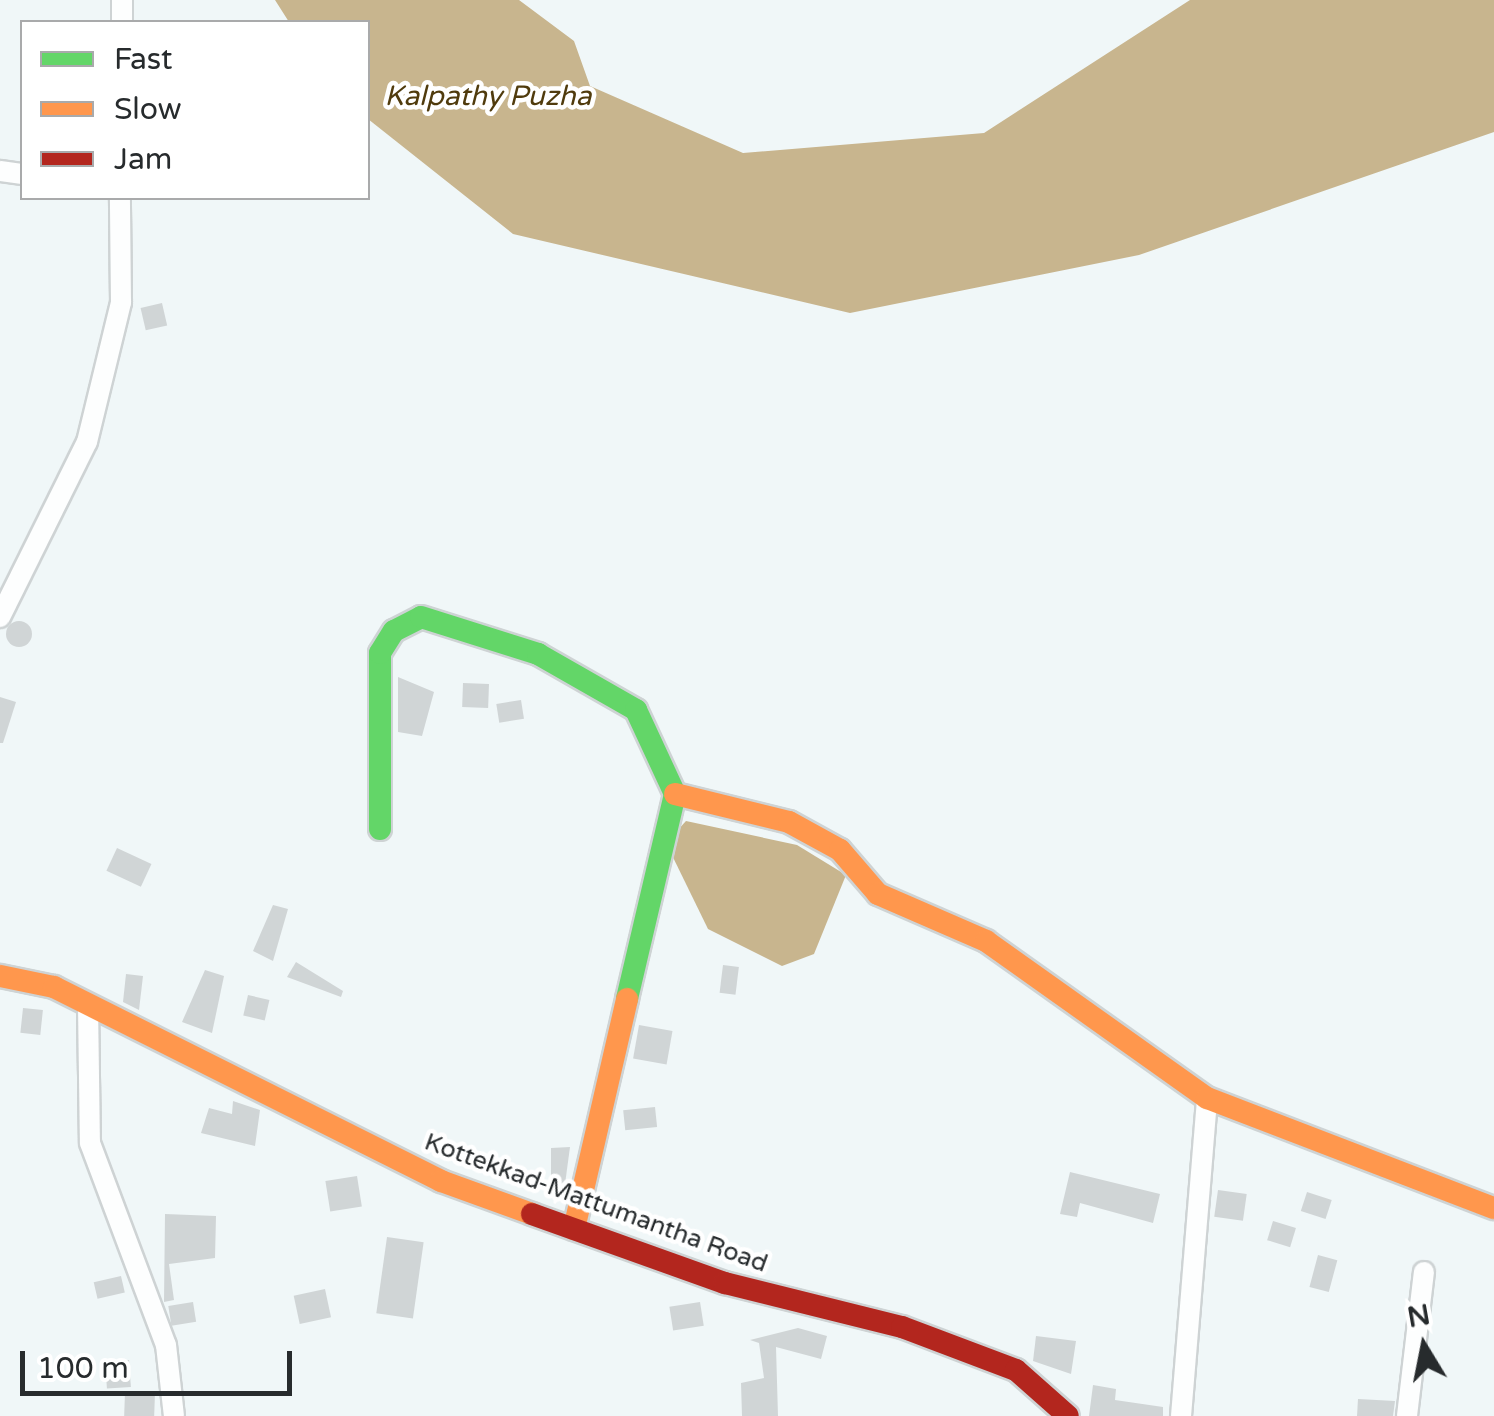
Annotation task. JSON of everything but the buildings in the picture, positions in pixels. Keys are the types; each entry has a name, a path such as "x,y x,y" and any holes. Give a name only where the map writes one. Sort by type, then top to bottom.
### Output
{"street":[{"path":"0,617 87,442 121,302 120,200"},
{"path":"380,829 380,653 394,631 420,617 538,654 636,710 675,794 574,1229"},
{"path":"675,794 789,822 840,850 878,894 986,941 1207,1098 1494,1208"},
{"name":"Kottekkad-Mattumantha Road","path":"0,976 54,987 442,1181 725,1283 902,1326 1016,1370 1068,1416"},
{"path":"88,1005 90,1143 166,1345 174,1416"},
{"path":"1182,1416 1207,1098"},
{"path":"1408,1416 1424,1272"}],"water":[{"name":"Kalpathy Puzha","path":"275,0 519,0 574,41 590,86 743,153 984,133 1190,0 1494,0 1494,132 1139,255 850,313 513,234 370,121 370,20 288,20"},
{"path":"686,821 797,845 846,875 814,954 782,966 708,929 666,843"}],"traffic: fast":[{"path":"380,829 380,653 394,631 421,617 538,654 636,710 675,794 627,999"}],"traffic: slow":[{"path":"675,794 789,822 840,850 878,894 986,941 1207,1098 1494,1208"},
{"path":"0,976 54,987 441,1181 532,1214"},
{"path":"574,1229 627,999"}],"traffic: jam":[{"path":"532,1214 725,1283 902,1327 1016,1370 1068,1416"}]}
